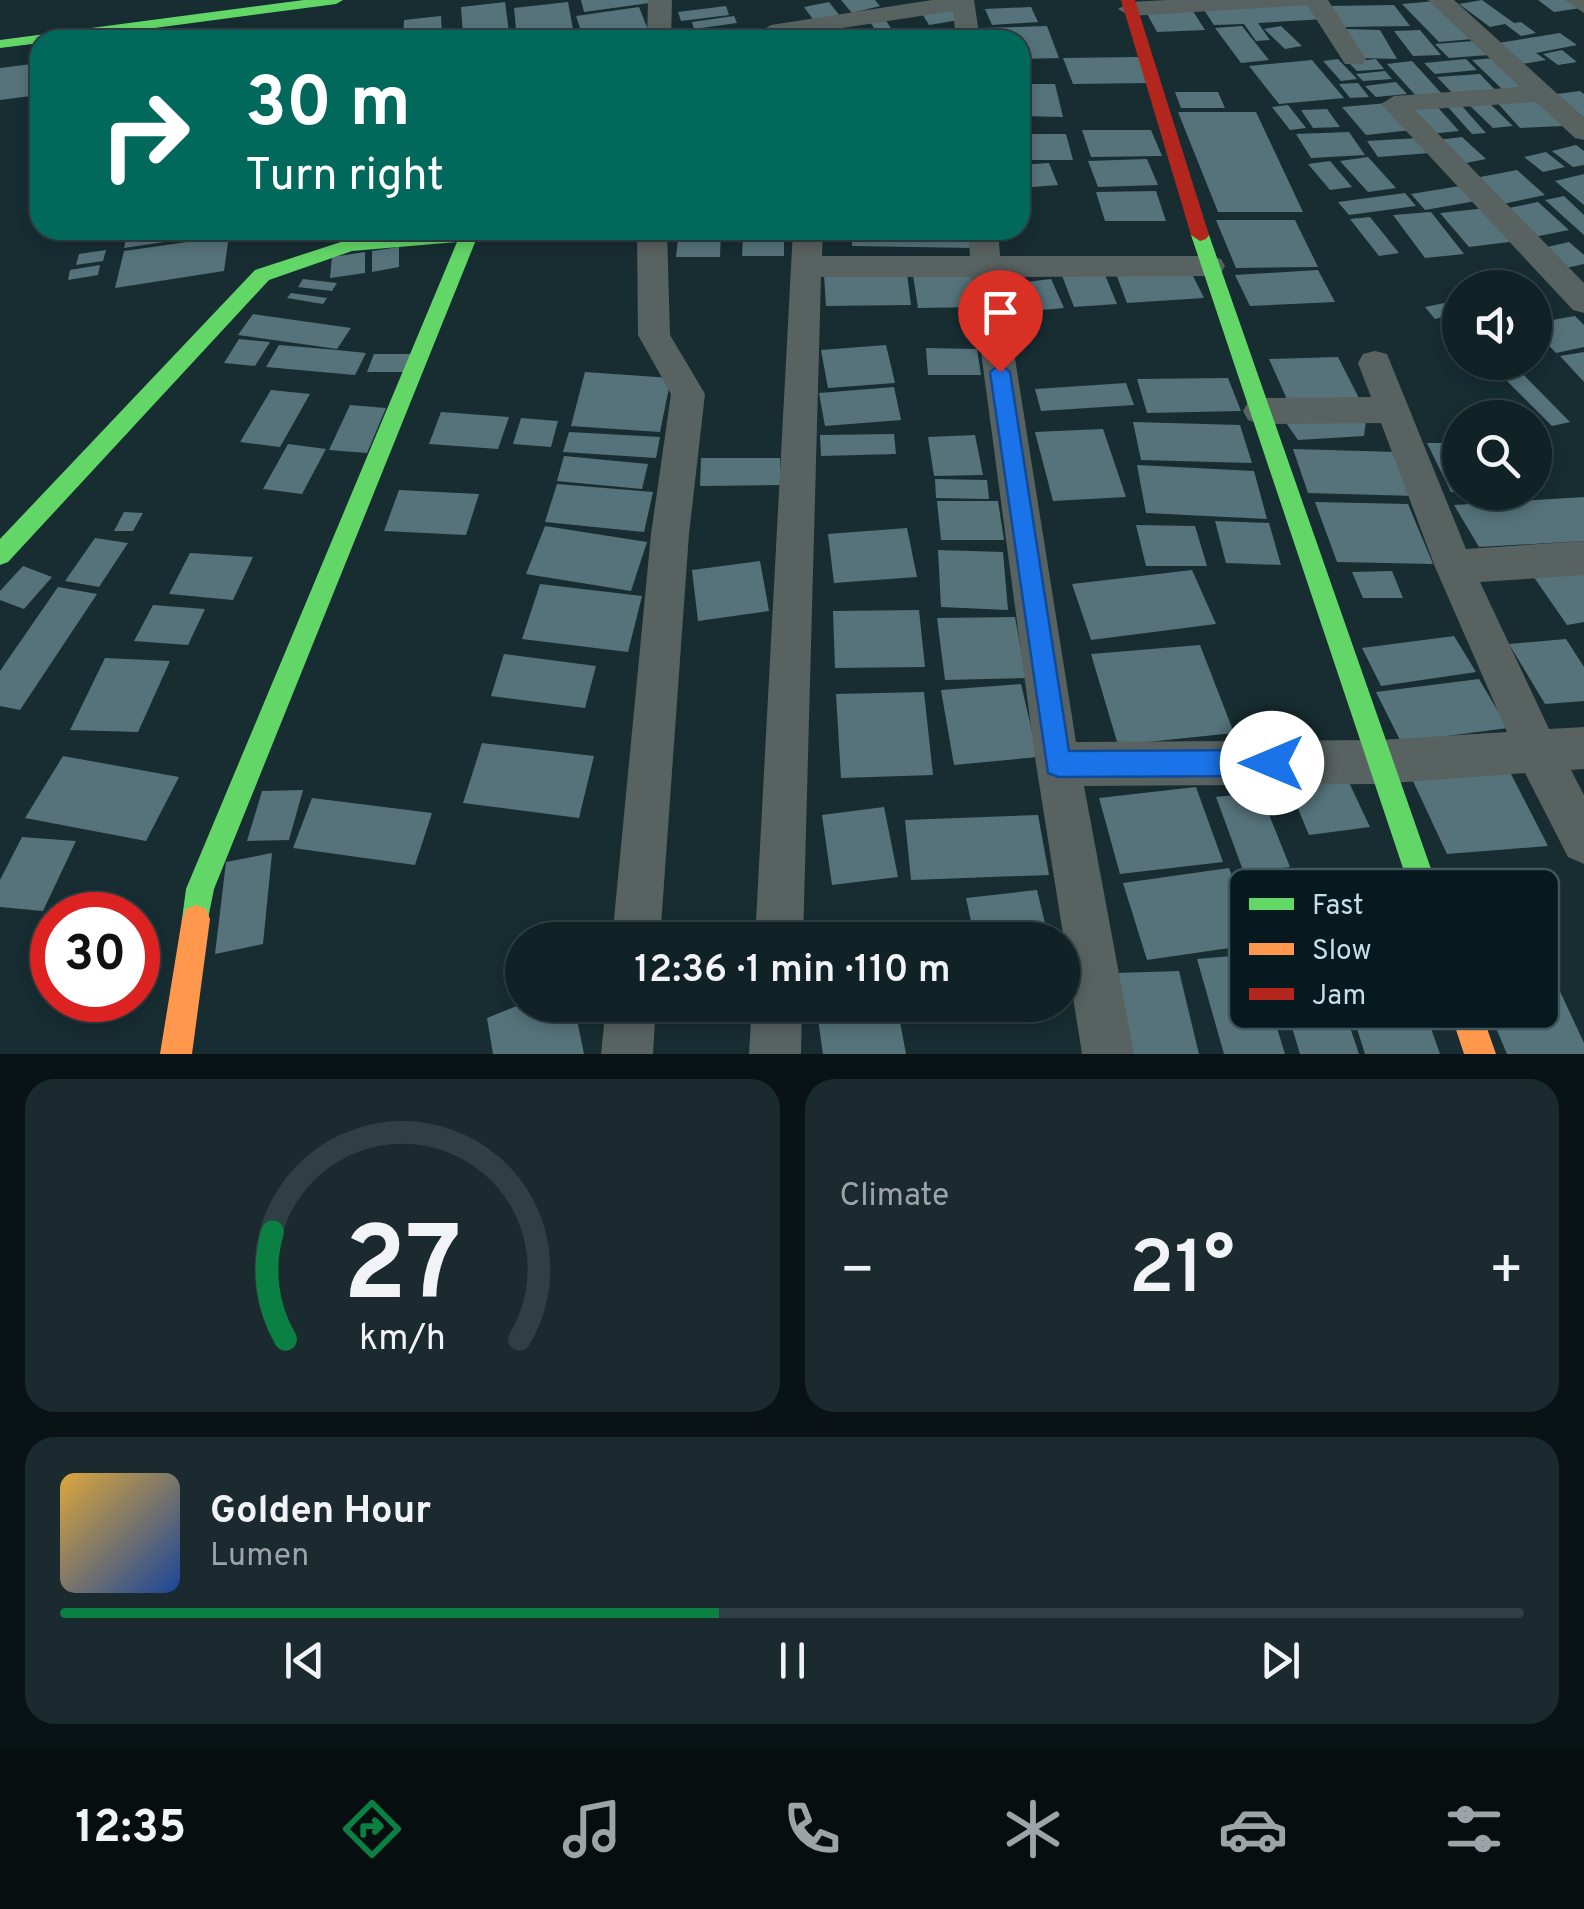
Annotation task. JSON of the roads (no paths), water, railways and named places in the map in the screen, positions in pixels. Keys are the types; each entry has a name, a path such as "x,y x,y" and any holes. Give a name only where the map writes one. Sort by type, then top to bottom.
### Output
{"street":[{"path":"85,30 225,7 336,0"},
{"path":"658,30 660,0"},
{"path":"1299,0 1129,4 1210,266 1417,869"},
{"path":"1316,0 1354,59"},
{"path":"1440,0 1538,94 1584,132"},
{"path":"1577,0 1584,6"},
{"path":"783,30 964,1 967,30"},
{"path":"855,18 863,30"},
{"path":"0,44 30,39"},
{"path":"1538,94 1394,104 1584,302"},
{"path":"0,554 262,276 350,245 397,240"},
{"path":"176,1054 200,889 469,240"},
{"path":"638,922 670,534 688,394 654,334 652,240"},
{"path":"781,922 808,249 985,248 1210,266"},
{"path":"985,248 1058,764 1108,1054"},
{"path":"1375,362 1454,567 1537,751 1584,841"},
{"path":"1260,411 1394,410"},
{"path":"1454,567 1584,558"},
{"path":"1058,764 1380,762 1584,748"},
{"path":"626,1054 629,1022"},
{"path":"775,1054 776,1022"},
{"path":"1471,1029 1480,1054"}]}
